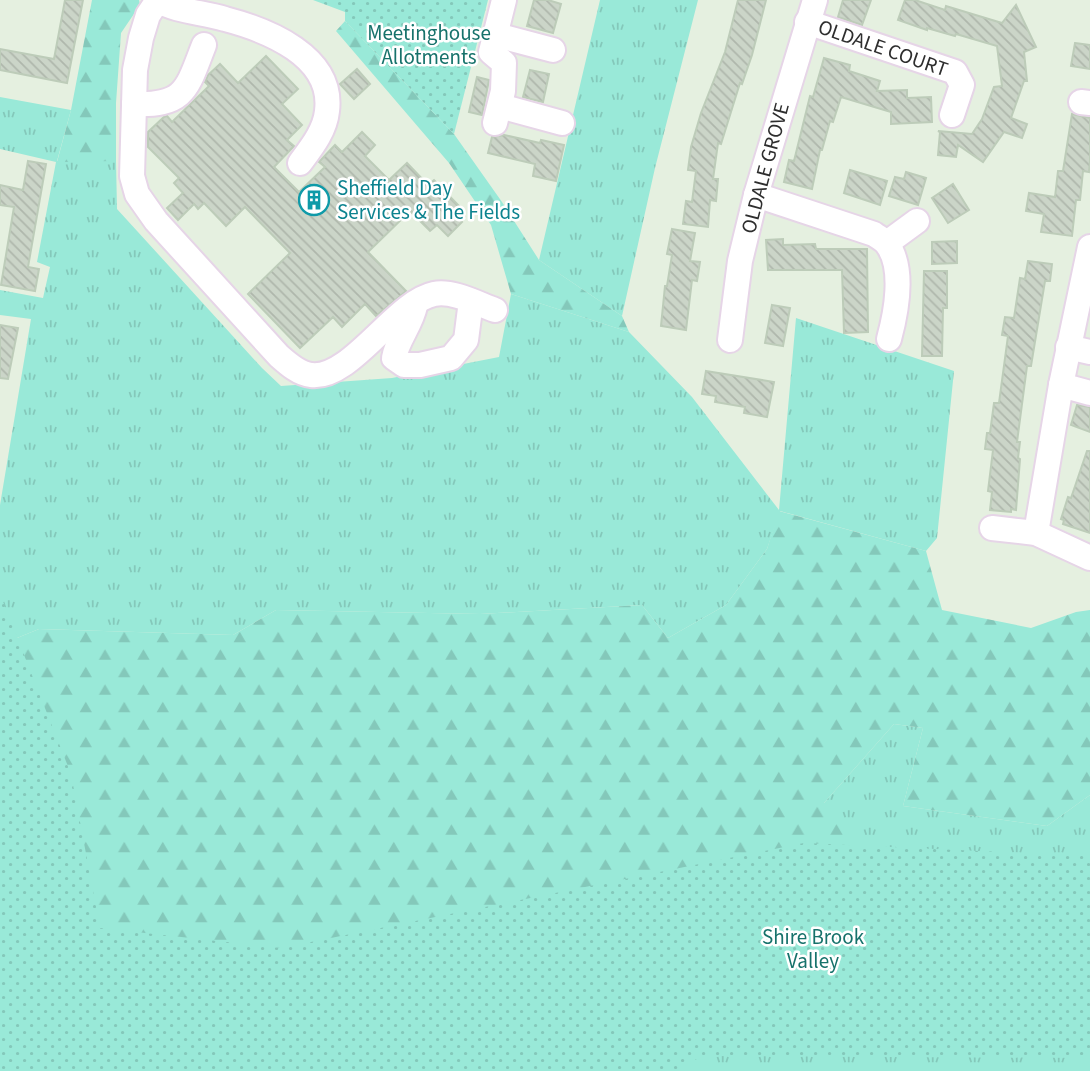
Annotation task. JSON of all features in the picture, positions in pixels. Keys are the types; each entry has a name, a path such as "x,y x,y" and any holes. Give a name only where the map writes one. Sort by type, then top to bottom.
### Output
{"street":[{"path":"300,163 320,135 327,113 328,91 310,60 280,37 225,19 167,6 158,0 148,15 135,70 132,176 137,194 156,221 279,356 295,369 311,375 329,373 346,362 416,302 434,294 452,295 495,310"},
{"path":"504,0 494,44 504,63 505,78 497,114 562,123"},
{"name":"OLDALE COURT","path":"811,11 955,72 962,86 952,115"},
{"name":"OLDALE GROVE","path":"730,340 740,261 756,195 811,11"},
{"path":"494,44 553,50"},
{"path":"134,104 158,105 178,97 187,86 204,46"},
{"path":"756,195 874,234 887,243 894,260 897,280 896,308 888,339"},
{"path":"887,243 917,221"},
{"path":"1036,533 1060,385 1079,349 1090,247"},
{"path":"416,302 412,321 395,350 394,358 404,365 420,365 451,358 466,340 471,301"},
{"path":"1060,385 1090,393"},
{"path":"992,528 1036,533 1082,555"}],"green space":[{"path":"92,0 139,0 140,5 121,33 116,103 116,161 57,162 71,110"},
{"name":"Meetinghouse Allotments","path":"313,0 488,0 454,134 345,21 345,12"},
{"path":"600,0 698,0 655,168 622,316 539,260"},
{"path":"345,21 454,134 539,260 622,316 629,332 511,294 491,225 449,163 336,31"},
{"path":"0,97 71,110 57,161 116,161 117,209 281,386 392,378 499,357 511,294 629,332 692,397 779,510 796,318 954,371 937,538 926,551 780,511 767,549 726,605 668,638 642,605 480,614 276,610 233,635 39,629 0,645 0,505 31,319 0,315 0,290 43,298 50,267 37,262 56,162 0,149"},
{"path":"779,511 926,551 942,610 1031,628 1076,612 1090,610 1090,795 1047,826 903,806 923,728 894,724 824,803 851,833 821,898 0,1071 0,645 39,629 233,635 276,610 480,614 642,605 668,638 726,605 767,549"},
{"name":"Shire Brook Valley","path":"0,598 71,774 100,928 281,948 804,843 1090,856 1090,1058 702,1056 676,1071 0,1071"},
{"path":"894,724 923,728 903,806 1047,826 1090,795 1090,1071 448,1071 820,899 824,803"}],"building":[{"path":"65,0 83,0 67,83 0,70 0,49 54,59"},
{"path":"534,0 561,4 553,33 527,26"},
{"path":"738,0 766,0 752,55 742,84 740,83 721,144 718,143 713,179 718,179 716,201 710,200 708,227 683,224 686,201 692,202 696,171 688,170 691,147 725,52"},
{"path":"843,0 871,0 862,25 838,17"},
{"path":"905,0 915,0 945,10 946,6 1002,23 1016,5 1036,47 1024,52 1027,81 1024,81 1011,118 1027,124 1022,138 1004,132 983,162 958,145 956,157 938,155 938,131 972,134 982,119 994,87 1002,86 997,46 956,34 955,36 927,30 898,20"},
{"path":"1075,43 1090,45 1090,69 1071,66"},
{"name":"Sheffield Day Services & The Fields","path":"266,56 298,89 282,104 302,125 287,140 294,146 274,167 299,192 325,167 319,162 335,145 342,152 362,132 375,145 365,156 389,180 407,163 428,185 434,180 459,206 452,212 462,222 448,236 437,225 430,231 410,211 368,252 406,291 376,316 365,304 342,327 333,317 300,348 248,294 290,253 245,207 226,226 204,203 198,209 194,204 178,220 167,208 183,193 174,183 179,178 148,147 148,132 164,117 167,116 172,122 209,86 205,82 208,75 220,64 238,83"},
{"path":"824,58 850,65 849,71 880,81 877,91 907,90 907,98 931,97 932,122 891,124 891,112 841,97 820,150 812,189 784,182 789,160 794,161 810,96 813,97"},
{"path":"357,69 370,84 354,99 340,84"},
{"path":"530,70 549,74 543,102 523,97"},
{"path":"477,77 489,80 482,115 469,112"},
{"path":"1072,114 1090,118 1089,172 1083,171 1072,236 1041,232 1044,214 1026,211 1029,193 1055,197 1058,171 1063,171"},
{"path":"504,135 564,145 556,181 533,176 535,164 488,153 492,137"},
{"path":"28,161 46,164 28,267 39,269 35,291 1,285 14,207 0,205 0,185 23,190"},
{"path":"850,170 887,181 880,205 844,193"},
{"path":"906,172 926,178 918,205 889,196 895,177 904,179"},
{"path":"953,184 969,210 948,223 932,198"},
{"path":"672,229 695,233 690,261 700,262 697,281 692,280 686,330 661,326 665,286 672,255 667,254"},
{"path":"783,239 783,245 815,244 816,249 867,249 868,332 844,333 842,270 768,270 766,240"},
{"path":"957,241 957,263 932,264 932,242"},
{"path":"1028,261 1052,264 1050,281 1045,281 1031,366 1027,366 1017,442 1020,442 1020,459 1016,510 990,510 992,492 988,491 993,450 985,449 987,433 990,433 994,403 999,403 1008,336 1002,335 1005,317 1014,318 1020,278 1025,279"},
{"path":"924,271 947,271 947,308 943,308 942,356 922,356"},
{"path":"772,305 790,308 783,346 765,343"},
{"path":"0,325 18,328 8,379 0,378"},
{"path":"706,371 774,382 767,417 744,413 745,407 715,402 716,396 702,394"},
{"path":"1077,405 1090,407 1090,432 1071,425"},
{"path":"1087,451 1090,451 1090,533 1063,524 1064,520 1061,519"}],"place":[{"name":"Sheffield Day Services & The Fields","path":"314,200"}]}
